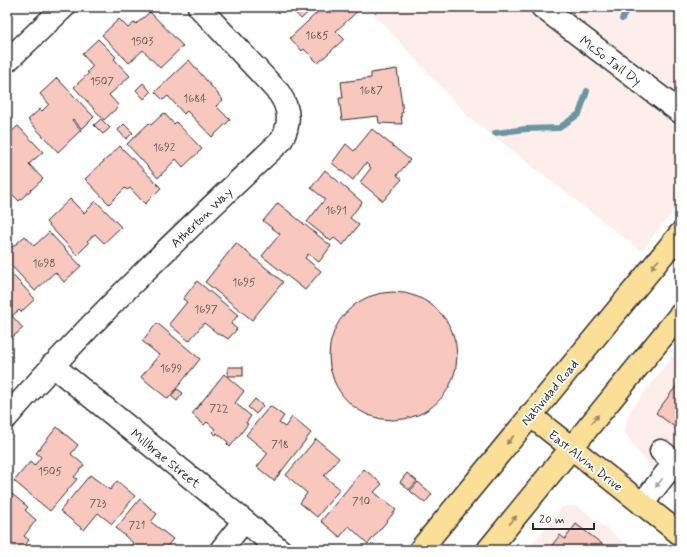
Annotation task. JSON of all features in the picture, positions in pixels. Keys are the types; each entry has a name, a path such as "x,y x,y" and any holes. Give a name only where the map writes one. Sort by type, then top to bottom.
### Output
{"main road":[{"name":"Natividad Road","path":"420,550 680,234"},
{"path":"488,550 680,314"},
{"name":"East Alvin Drive","path":"530,415 680,534"}],"street":[{"path":"7,60 64,7"},
{"name":"Atherton Way","path":"7,417 52,365 160,257 281,141 285,133 288,125 288,110 279,93 199,7"},
{"name":"McSo Jail Dy","path":"542,7 680,112"},
{"name":"Millbrae Street","path":"52,365 280,550"},
{"path":"642,504 672,460"},
{"path":"221,550 244,521"}],"shaded area":[{"path":"367,7 680,7 680,203 641,251 468,116"},
{"path":"672,357 680,363 680,501 633,446 625,432 627,415"},
{"path":"578,506 633,550 527,550 562,507"}],"building":[{"path":"290,7 314,7 301,19"},
{"path":"323,7 362,7 336,31 344,39 318,63 304,49 302,51 290,38"},
{"path":"150,12 183,46 160,68 143,50 129,63 102,35 119,19 128,28 135,22 136,24"},
{"path":"98,39 116,57 114,59 130,76 109,95 119,106 104,120 74,87 89,73 87,72 93,66 82,54"},
{"path":"189,60 223,100 216,106 230,120 212,137 187,111 184,114 168,96 163,100 155,92"},
{"path":"397,69 403,112 401,113 402,124 379,123 378,116 342,120 339,98 343,98 341,82 371,78 371,73"},
{"path":"57,78 94,117 82,129 73,119 72,120 81,130 58,152 28,120 40,109 42,111 49,104 40,94"},
{"path":"143,83 151,92 144,99 136,90"},
{"path":"164,113 174,124 176,122 202,149 183,167 176,159 158,178 127,144 149,123 151,125"},
{"path":"101,119 110,128 103,134 94,125"},
{"path":"124,124 133,133 126,139 118,130"},
{"path":"18,126 43,152 29,164 43,179 19,201 7,189 7,155 10,152 7,149 7,136"},
{"path":"372,129 410,160 397,175 402,179 383,201 360,182 371,168 366,163 353,180 332,163 346,144 354,151"},
{"path":"120,146 161,188 145,204 130,188 127,190 125,188 109,204 85,179"},
{"path":"325,170 362,202 350,218 359,225 343,245 334,238 331,241 307,222 325,199 311,188"},
{"path":"70,199 84,213 96,201 121,227 104,243 95,234 87,241 89,243 77,255 46,222"},
{"path":"278,203 331,246 319,262 308,254 305,258 321,271 305,290 262,256 280,234 263,221"},
{"path":"49,232 81,266 64,282 55,272 35,291 7,261 7,252 25,236 34,246"},
{"path":"236,243 283,282 252,320 205,282"},
{"path":"8,270 35,299 21,312 19,310 12,316 23,328 7,342"},
{"path":"197,281 238,315 231,324 237,329 228,339 222,335 221,336 204,323 189,341 169,324 187,302 183,299"},
{"path":"399,292 423,299 434,306 443,315 452,331 456,343 456,369 450,386 443,397 434,406 423,413 406,419 387,420 363,413 352,406 343,397 336,386 330,369 329,350 336,326 343,315 352,306 363,299 380,293"},
{"path":"157,323 200,359 168,399 141,377 159,355 142,341"},
{"path":"228,367 243,367 243,376 228,376"},
{"path":"224,374 244,391 235,403 251,416 246,423 248,424 230,447 227,444 228,442 217,433 216,435 212,432 215,429 207,422 204,425 192,414"},
{"path":"680,381 680,431 656,413"},
{"path":"177,389 183,393 177,401 171,396"},
{"path":"255,399 263,406 256,414 248,407"},
{"path":"270,406 284,416 279,423 285,427 292,417 311,433 274,481 257,467 268,453 246,435"},
{"path":"57,427 78,445 71,454 84,465 74,477 77,479 50,511 14,481 30,462 34,466 41,457 36,453"},
{"path":"316,439 339,458 324,476 340,489 317,517 300,503 307,493 286,475"},
{"path":"364,469 382,484 374,492 396,510 368,544 349,526 340,537 321,521"},
{"path":"407,473 417,481 409,490 400,482"},
{"path":"90,475 110,490 117,481 135,496 112,524 98,513 84,530 60,511"},
{"path":"418,482 432,494 425,503 410,491"},
{"path":"7,490 28,507 25,510 36,520 24,536 29,540 21,550 7,550"},
{"path":"140,499 157,514 151,522 173,539 164,550 127,550 133,543 116,528"},
{"path":"576,524 610,550 548,550 560,535 565,539"}],"waterway":[{"path":"622,19 628,7"},
{"path":"495,133 526,129 559,128 579,114 587,91"}]}
